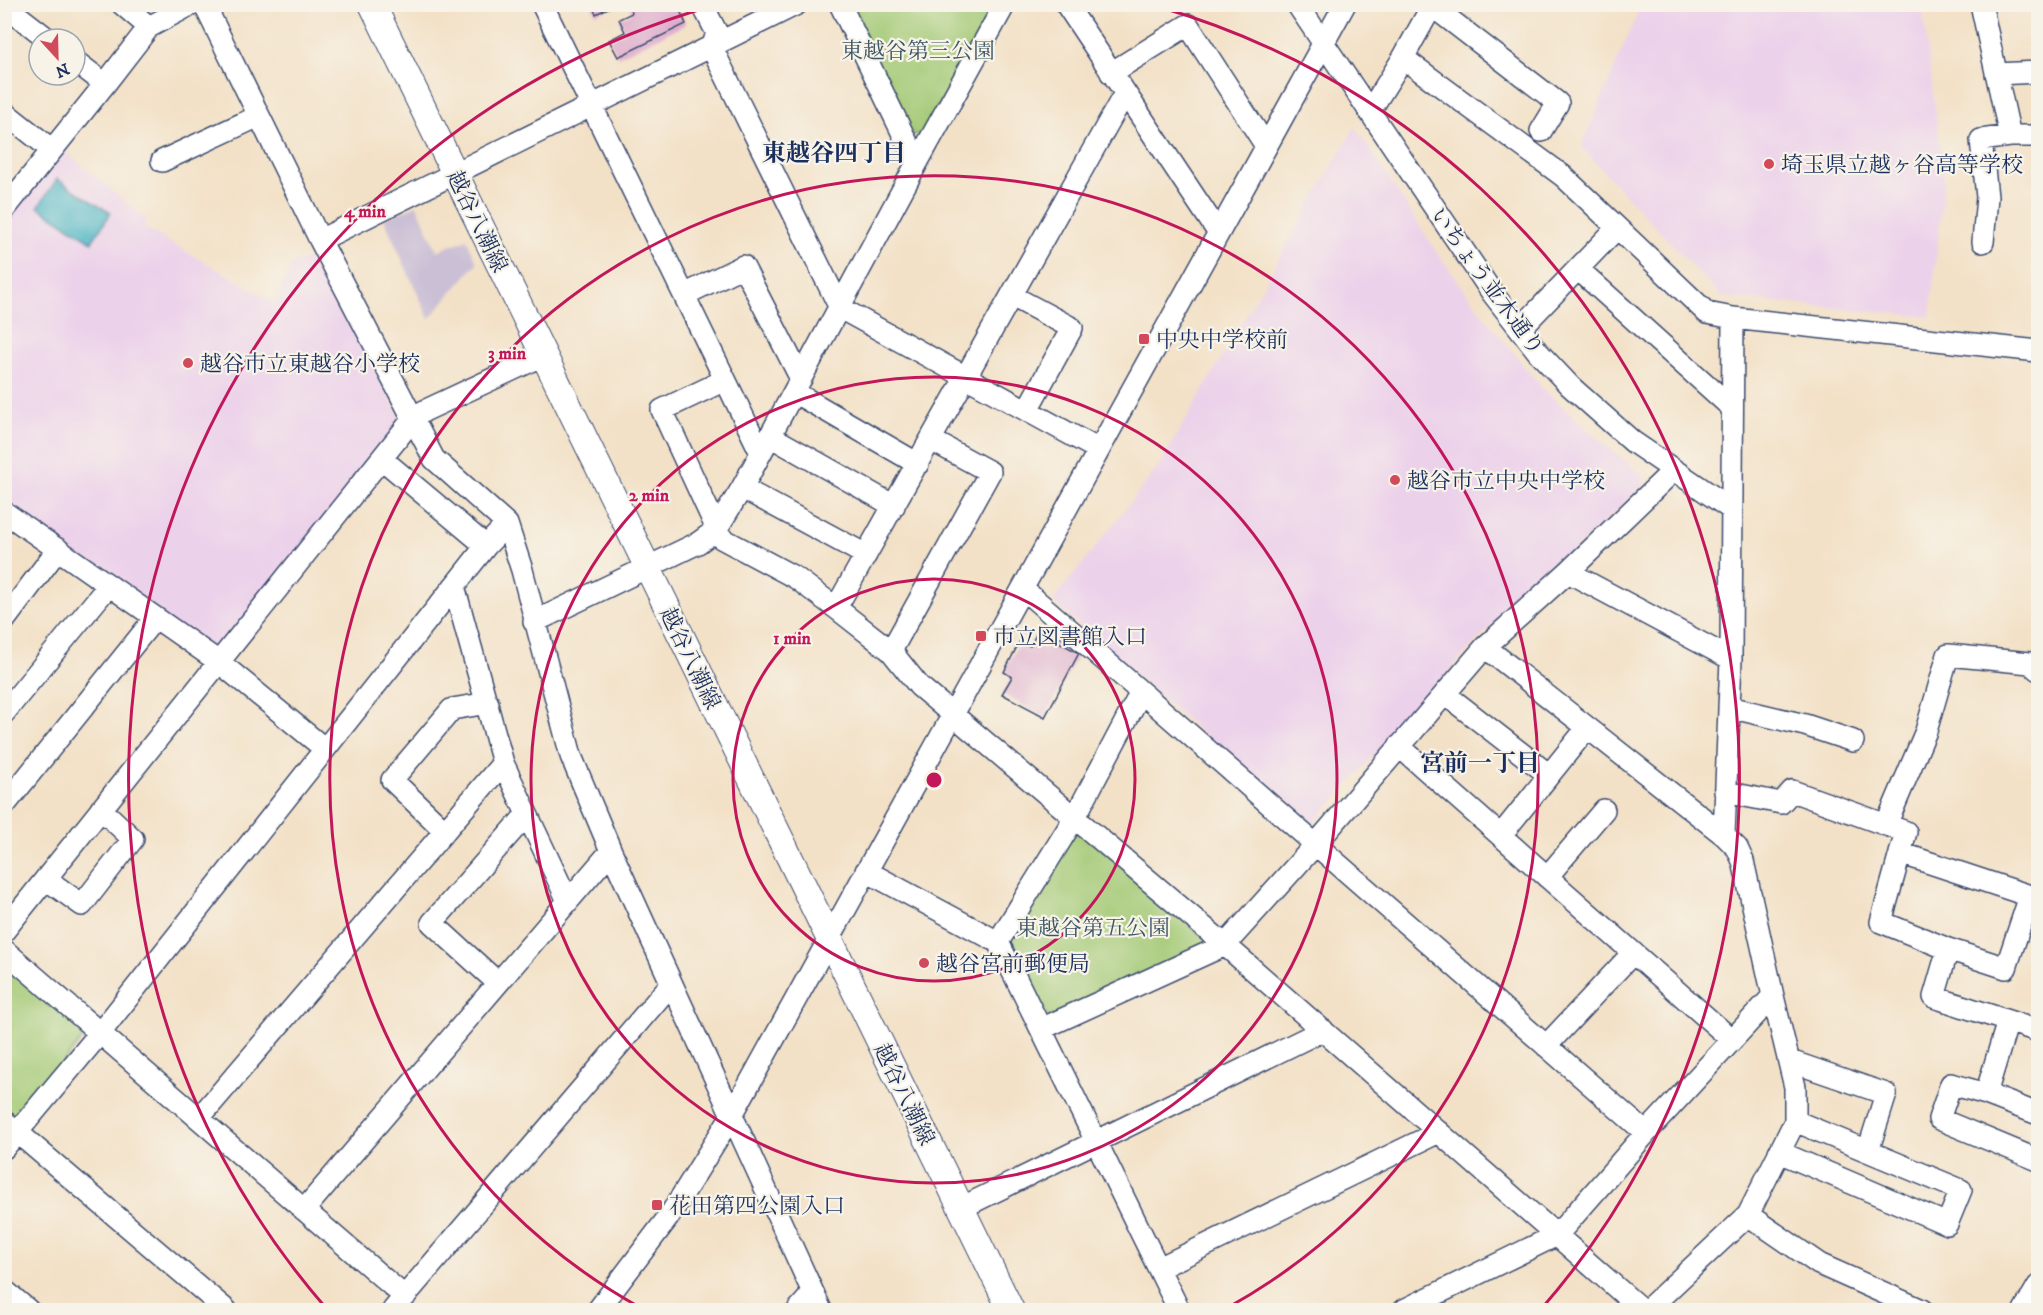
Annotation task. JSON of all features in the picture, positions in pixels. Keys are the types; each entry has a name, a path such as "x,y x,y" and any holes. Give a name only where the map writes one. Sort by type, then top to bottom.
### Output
{"main road":[{"name":"越谷八潮線","path":"372,4 1011,1311"}],"street":[{"path":"122,4 149,27"},
{"path":"4,210 149,27 192,4"},
{"path":"204,4 320,240 434,459 507,524 571,756 611,851 817,1302 798,1311"},
{"path":"542,4 725,380 766,444 894,506"},
{"path":"702,4 717,33 712,48 840,308 1099,450"},
{"path":"320,240 797,4"},
{"path":"840,4 917,163"},
{"path":"534,622 698,543 716,530 742,488 1005,4"},
{"path":"1066,4 1218,232"},
{"name":"いちょう並木通り","path":"1297,4 1493,294 1538,352 1599,413 1633,442 1731,509"},
{"path":"598,1311 670,1215 732,1115 1345,4"},
{"path":"1981,4 2010,136"},
{"path":"4,5 32,27"},
{"path":"1370,111 1433,5 1558,103 1541,132"},
{"path":"1112,73 1188,25 1266,146"},
{"path":"1403,58 1563,176 1707,313 1733,318 2038,351"},
{"path":"87,70 105,84"},
{"path":"1996,74 2038,72"},
{"path":"836,608 1125,93"},
{"path":"4,112 52,150"},
{"path":"162,161 259,116"},
{"path":"1983,242 1987,197 1981,140 2010,136 2038,136"},
{"path":"1520,329 1617,228"},
{"path":"684,295 743,266 797,386 918,464"},
{"path":"1578,269 1731,407"},
{"path":"1012,297 1072,328 1027,410"},
{"path":"1724,835 1731,659 1733,318"},
{"path":"4,931 413,419 424,411 544,355"},
{"path":"725,380 662,410 721,538 796,578 891,651 919,686 1225,945 1642,1311"},
{"path":"891,651 990,472 931,440"},
{"path":"382,459 486,546"},
{"path":"1041,1029 1225,945 1316,844 1485,647 1568,572 1673,471"},
{"path":"742,488 866,555"},
{"path":"4,512 219,662 325,749"},
{"path":"226,1311 9,1134 100,1032 486,546 507,524"},
{"path":"4,621 58,549"},
{"path":"1568,572 1731,659"},
{"path":"4,713 109,585"},
{"path":"454,586 488,702 503,763 568,901"},
{"path":"1023,590 1647,1133"},
{"path":"4,806 155,618"},
{"path":"1485,647 1724,835 1737,848 1743,861 1790,1061 1795,1087 1795,1121 1748,1215 1647,1311"},
{"path":"1886,825 1926,731 1948,655 2030,663 2038,670"},
{"path":"998,942 1075,817 1141,692"},
{"path":"1444,694 1549,775"},
{"path":"445,831 392,780 452,709 488,702"},
{"path":"1729,707 1805,725 1853,741"},
{"path":"1501,836 1587,728"},
{"path":"1399,746 1732,1040"},
{"path":"199,1118 503,763"},
{"path":"1725,792 1781,802 1792,791 1906,832 1900,853 1881,922 1948,949 2006,968 2030,896 1900,853"},
{"path":"46,879 82,905 133,839 101,810"},
{"path":"1547,877 1604,810"},
{"path":"498,983 432,923 527,814"},
{"path":"304,1209 611,851"},
{"path":"866,871 998,942 1179,1311"},
{"path":"1948,949 1934,997 2038,1031"},
{"path":"4,950 304,1209 399,1304 671,984"},
{"path":"1546,1046 1633,953"},
{"path":"1404,1311 1557,1235 1773,996"},
{"path":"1986,1094 2008,1021"},
{"path":"961,1208 1323,1030"},
{"path":"1790,1061 1886,1094 1868,1151"},
{"path":"2038,1114 1986,1094 1951,1084 1939,1119 2038,1160"},
{"path":"1779,1152 1947,1224 1961,1190 1795,1121"},
{"path":"1159,1268 1439,1132"},
{"path":"1748,1215 1820,1264 1922,1311"},
{"path":"2024,1311 2038,1286"},
{"path":"4,1290 28,1311"}],"shaded area":[{"name":"埼玉県立越ヶ谷高等学校","path":"1641,5 1922,5 1944,180 1930,317 1721,297 1581,147"},
{"name":"越谷市立中央中学校","path":"1355,127 1438,254 1490,324 1542,388 1604,444 1642,474 1644,486 1474,643 1314,823 1304,824 1053,601 1159,466"},
{"name":"越谷市立東越谷小学校","path":"64,150 147,220 143,227 275,302 291,265 314,256 404,424 218,656 5,507 5,222"},
{"path":"417,205 437,251 467,239 477,263 429,319 384,219"}],"green space":[{"name":"東越谷第三公園","path":"845,5 994,5 923,135 909,134"},
{"name":"東越谷第五公園","path":"1077,827 1213,944 1049,1019 1007,943"},
{"path":"4,963 82,1029 83,1038 23,1112 11,1116 4,1110"}],"water":[{"path":"57,179 111,213 92,242 38,207"}],"building":[{"path":"591,4 616,4 596,14"},
{"path":"628,4 677,4 686,24 618,57 609,40 625,32 619,19 632,13"},
{"path":"1038,631 1079,653 1045,717 1002,694 1012,677 1004,672 1020,641 1030,646"}],"place":[{"name":"埼玉県立越ヶ谷高等学校","path":"1769,164"},
{"name":"中央中学校前","path":"1144,339"},
{"name":"越谷市立東越谷小学校","path":"188,363"},
{"name":"越谷市立中央中学校","path":"1395,480"},
{"name":"市立図書館入口","path":"981,636"},
{"name":"越谷宮前郵便局","path":"924,963"},
{"name":"花田第四公園入口","path":"657,1205"}],"district":[{"name":"東越谷四丁目","path":"834,153"},
{"name":"宮前一丁目","path":"1480,763"}]}
